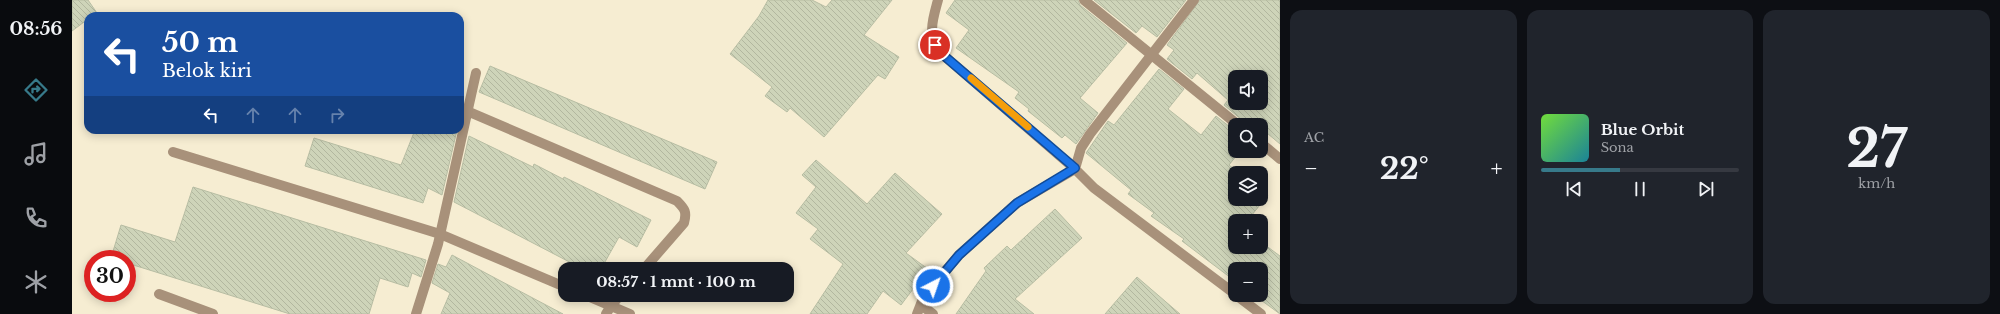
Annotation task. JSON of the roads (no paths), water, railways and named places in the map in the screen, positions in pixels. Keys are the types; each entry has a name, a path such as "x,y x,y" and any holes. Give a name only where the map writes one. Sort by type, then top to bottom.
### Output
{"street":[{"path":"938,0 932,23 932,35 935,45 942,54 1075,168 1094,188 1228,289"},
{"path":"1084,0 1229,118"},
{"path":"933,314 919,310 924,296 959,255 1017,203 1075,168 1081,148 1090,134 1194,0"},
{"path":"476,73 464,110 677,201 684,208 686,214 684,223 650,262"},
{"path":"416,314 440,234 459,134"},
{"path":"1268,149 1280,159"},
{"path":"173,152 440,234 558,284"},
{"path":"159,294 213,314"},
{"path":"598,302 612,310 630,314"},
{"path":"1245,302 1261,314"}]}
